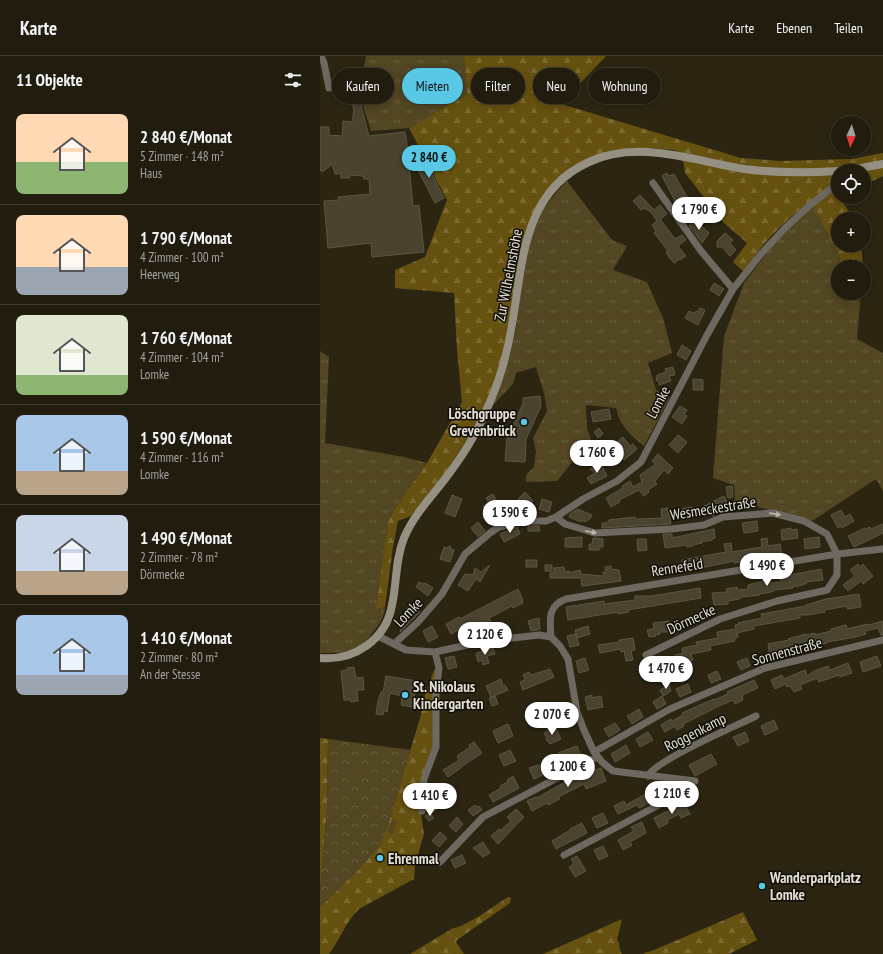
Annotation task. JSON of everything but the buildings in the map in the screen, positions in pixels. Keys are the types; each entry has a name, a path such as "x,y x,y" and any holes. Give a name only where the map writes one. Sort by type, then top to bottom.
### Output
{"street":[{"path":"321,56 329,88"},
{"name":"Zur Wilhelmshöhe","path":"378,636 385,625 392,605 397,562 404,537 416,516 444,480 468,445 483,418 495,391 509,342 524,247 536,214 550,192 565,177 577,168 590,161 624,152 660,153 745,169 807,173 831,171"},
{"path":"871,166 883,164"},
{"path":"653,183 701,251 733,289"},
{"name":"Lomke","path":"394,644 418,622 442,594 465,554 476,544 499,528 521,521 546,521 617,481 641,462 707,335 733,289 761,254 785,228 831,188"},
{"name":"Wesmeckestraße","path":"556,516 565,524 595,533 697,526 704,525 723,517 773,513 804,521 827,534 837,554"},
{"path":"837,554 883,549"},
{"name":"Rennefeld","path":"551,637 550,614 556,604 566,598 837,554"},
{"name":"Dörmecke","path":"646,655 720,619 776,601 827,590 837,575 837,554"},
{"path":"320,658 336,658 351,654 368,645 378,636 406,650 435,652 485,641 539,635 551,637 560,646 568,658 577,712 584,730 596,754 602,762 614,771 695,781"},
{"name":"Sonnenstraße","path":"440,862 483,817 596,754 670,709 765,668 883,640"},
{"path":"422,811 424,779 436,747 436,692 439,668 435,652"},
{"name":"Roggenkamp","path":"648,776 650,772 666,761 693,746 756,716"},
{"path":"564,855 672,798 679,791 681,780"}],"green space":[{"path":"366,56 464,56 467,94 463,96 463,68 402,68 402,104 450,104 409,128 371,131 362,104 394,104 394,68 364,68"},
{"path":"464,56 606,56 595,68 588,68 588,75 580,84 580,68 533,68 533,104 561,104 741,158 780,161 851,159 883,153 883,176 871,182 871,164 831,164 831,204 844,204 849,212 831,212 831,241 813,206 807,204 788,219 772,235 744,272 733,262 747,243 724,223 685,173 682,153 674,150 653,148 610,151 589,158 573,166 562,175 533,214 504,352 495,383 474,429 445,473 411,516 398,521 385,607 376,609 388,522 395,508 427,463 462,402 454,293 395,288 395,270 425,257 447,200 409,128 450,104 463,104 463,96 467,94"},
{"path":"567,181 612,240 627,246 613,270 647,282 663,318 672,353 648,363 656,390 670,397 644,446 626,430 620,420 616,408 586,405 587,428 591,439 557,481 526,482 526,475 534,467 536,452 533,438 547,411 544,393 536,367 516,373 513,384 494,404 513,343 532,233 537,221 552,197"},
{"path":"813,206 831,241 831,252 837,252 839,256 840,260 831,260 831,300 860,300 857,339 883,353 883,491 876,479 812,521 735,501 734,485 713,478 724,336 744,283 779,237"},
{"path":"837,252 862,252 862,260 840,260"},
{"path":"320,351 329,357 325,443 404,457 427,463 395,508 388,522 377,609 385,607 384,614 378,626 363,644 358,647 348,651 331,653 320,653"},
{"path":"437,667 434,747 420,809 424,834 415,865 414,879 359,909 350,919 329,954 320,954 320,904 321,906 360,868 387,828 420,718 425,695 434,670"},
{"path":"320,738 328,739 327,810 320,891"},
{"path":"328,739 411,750 380,846 321,906 320,891 327,810"},
{"path":"353,762 363,779 353,785 343,768"},
{"path":"392,819 397,820 393,834 388,832"},
{"path":"508,897 511,898 510,903 457,940 456,942 464,954 410,954 453,928 472,920"},
{"path":"743,912 757,940 729,954 642,954 654,950"},
{"path":"622,919 617,940 619,942 620,951 622,954 543,954"}],"place":[{"name":"Löschgruppe Grevenbrück","path":"524,422"},
{"name":"St. Nikolaus Kindergarten","path":"405,695"},
{"name":"Ehrenmal","path":"380,858"},
{"name":"Wanderparkplatz Lomke","path":"762,886"}]}
